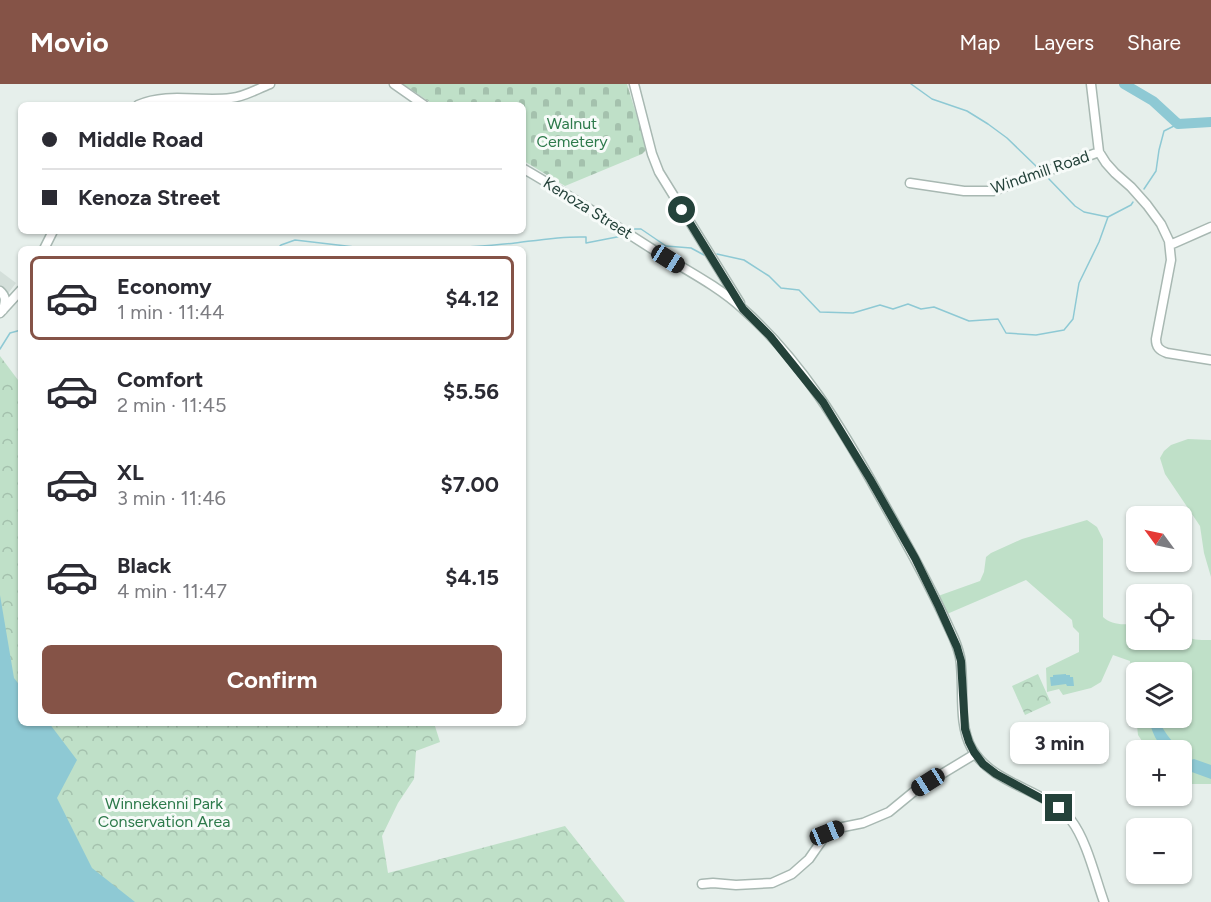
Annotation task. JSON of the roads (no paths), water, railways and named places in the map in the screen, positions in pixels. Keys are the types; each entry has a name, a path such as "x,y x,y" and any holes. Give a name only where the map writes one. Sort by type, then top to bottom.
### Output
{"street":[{"path":"144,102 165,98 235,98 270,84"},
{"path":"394,84 420,102"},
{"path":"634,84 651,154 658,172 743,309"},
{"path":"1091,84 1099,152 1114,173 1147,205 1161,224 1170,245 1171,260 1156,339 1157,346 1167,353 1211,360"},
{"name":"Windmill Road","path":"910,183 964,191 993,190 1099,152"},
{"name":"Kenoza Street","path":"526,170 714,287 743,309 770,336 823,402 870,479 926,579 951,632 960,655 965,729 975,754 991,770 1052,803 1070,820 1082,841 1104,902"},
{"path":"1170,245 1211,227"},
{"path":"0,291 4,294 5,299 1,312"},
{"path":"1,312 18,293"},
{"path":"702,884 772,883 792,874 809,860 827,833 838,828 863,823 890,812 917,789 975,754"}],"water":[{"path":"0,595 14,678 18,683 18,726 51,726 77,760 57,798 92,868 135,902 0,902"},
{"path":"1066,674 1073,677 1074,686 1066,684 1051,686 1050,677"},
{"path":"1151,728 1163,728 1171,740 1157,740"},
{"path":"1192,760 1211,765 1211,779 1192,772"}],"waterway":[{"path":"911,84 932,99 967,111 988,124 1007,138 1037,167"},
{"path":"1124,84 1153,101 1178,124 1211,122"},
{"path":"1144,189 1156,171 1164,131 1178,124"},
{"path":"1049,179 1075,206 1084,212 1108,217"},
{"path":"717,254 744,260 769,276 781,288 799,290 820,312 853,313 880,305 893,309 908,304 921,309 934,307 969,321 998,319 1006,333 1036,335 1064,330 1073,319 1079,283 1099,242 1108,217 1133,202"},
{"path":"631,229 641,229 666,246 691,248 704,255"},
{"path":"478,246 568,237 586,237 586,243 622,236"},
{"path":"280,246 295,240 346,246"},
{"path":"0,349 10,333 18,331"}],"park label":[{"name":"Walnut Cemetery","path":"572,132"},
{"name":"Winnekenni Park Conservation Area","path":"164,812"}]}
